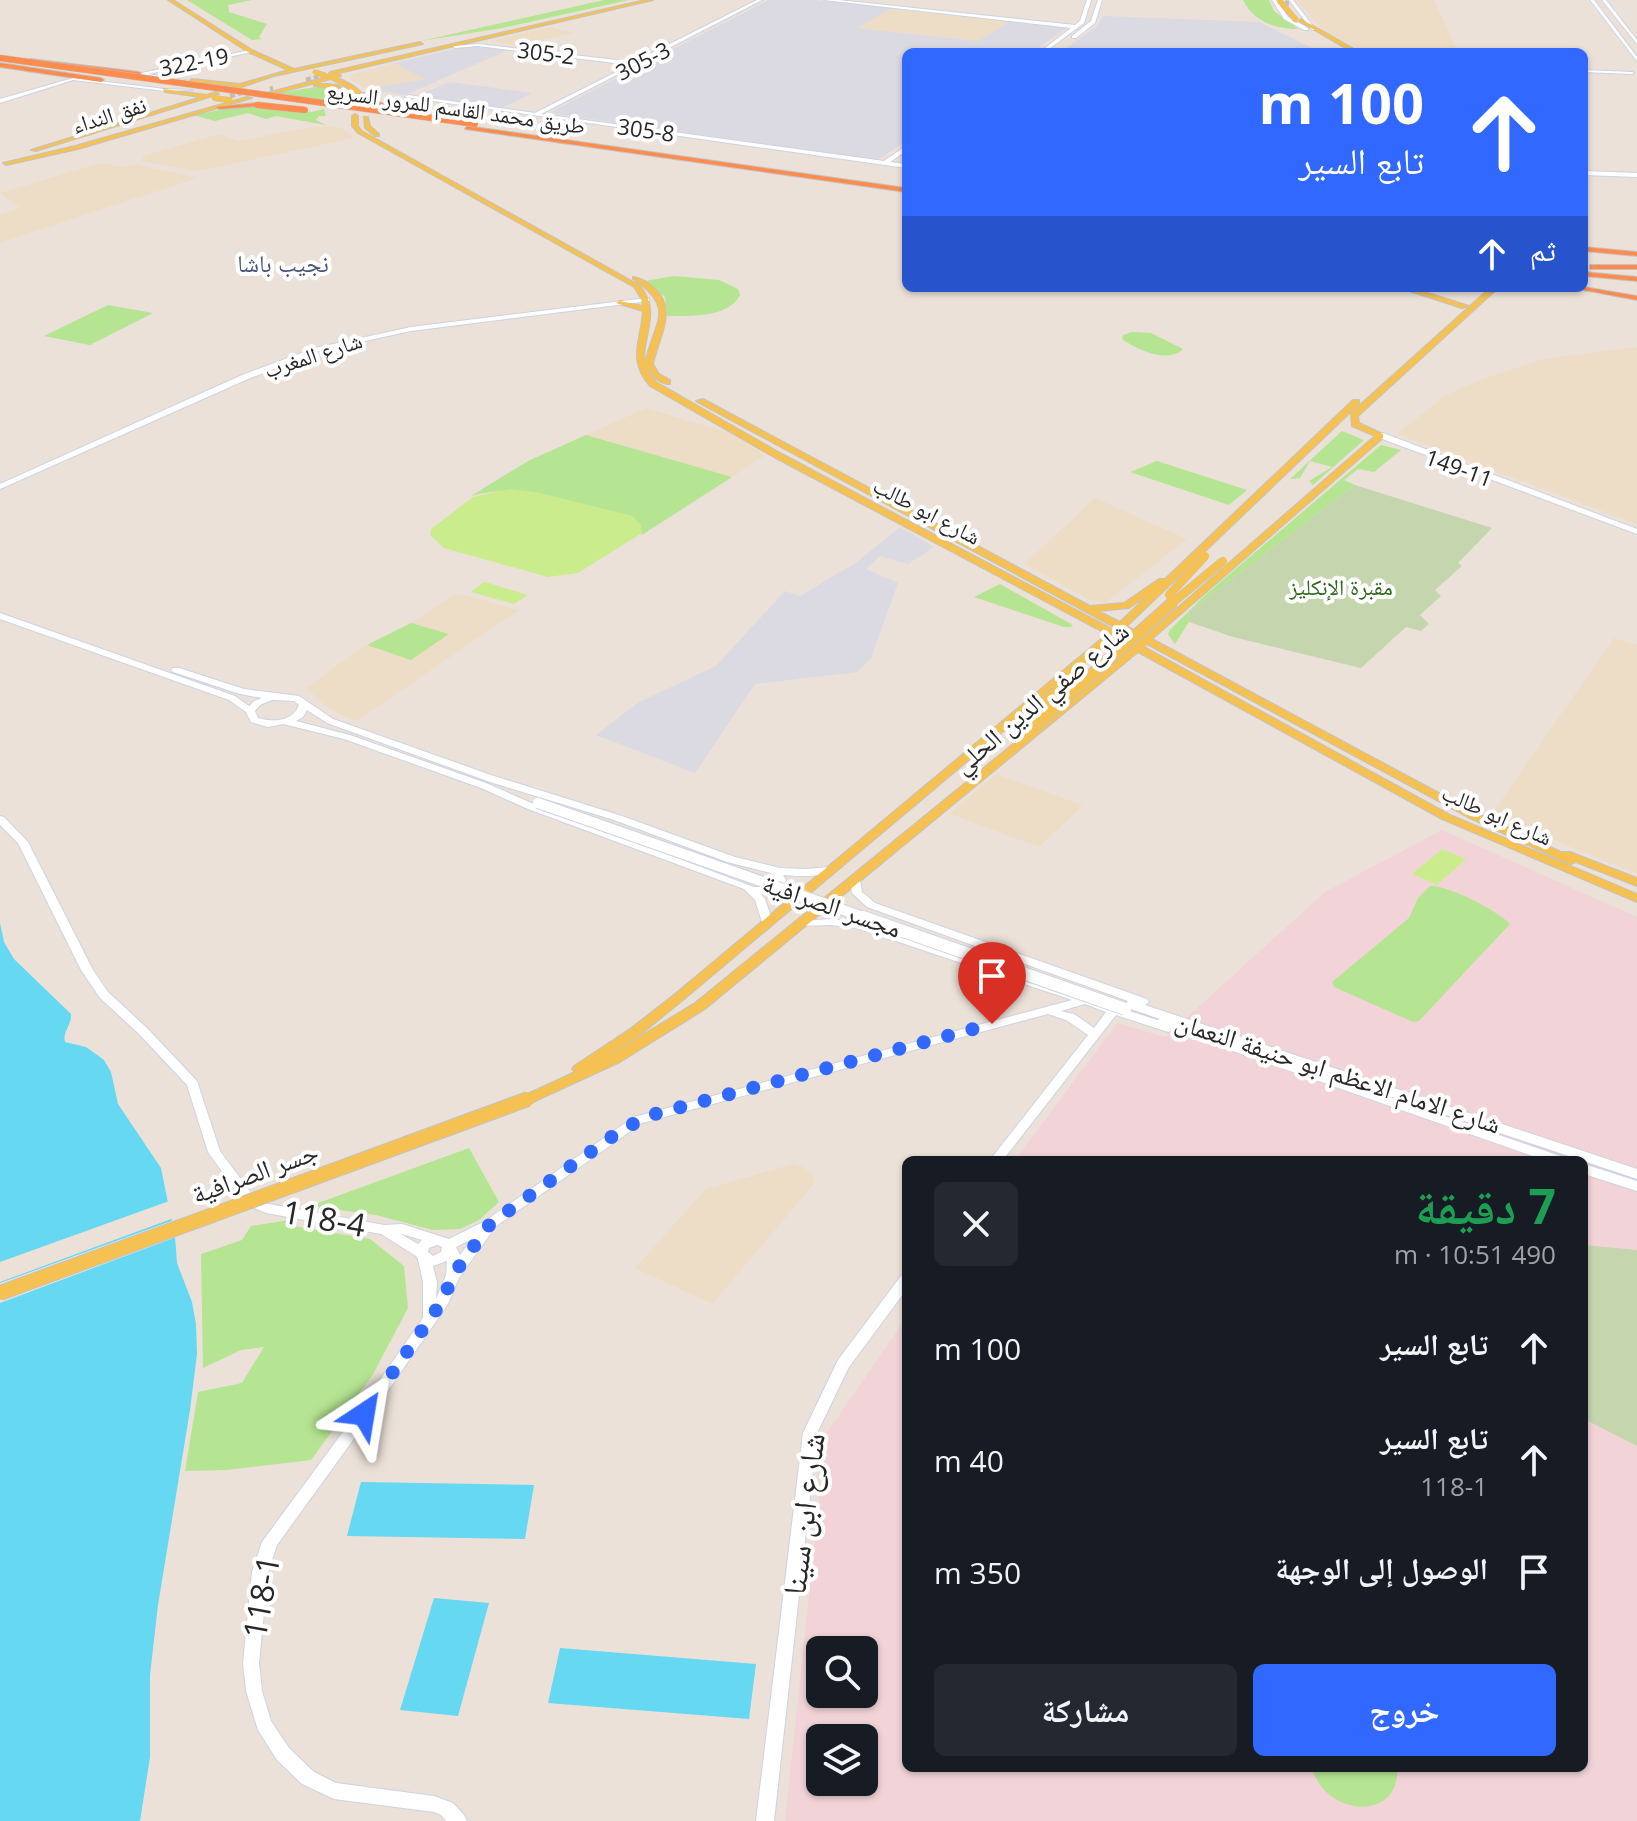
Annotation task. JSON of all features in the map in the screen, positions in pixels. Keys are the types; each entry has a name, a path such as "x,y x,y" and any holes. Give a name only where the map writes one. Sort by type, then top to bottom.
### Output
{"highway":[{"path":"0,60 139,74"},
{"path":"0,60 101,80"},
{"name":"طريق محمد القاسم للمرور السريع","path":"0,60 902,186"},
{"path":"361,94 394,110 609,143"},
{"path":"224,98 257,105"},
{"path":"224,98 257,105 468,127"},
{"name":"طريق محمد القاسم للمرور السريع","path":"468,127 609,143 902,186"},
{"path":"1588,249 1637,254"},
{"path":"1588,266 1637,267"},
{"path":"1588,276 1637,281"},
{"path":"1588,290 1637,296"}],"main road":[{"path":"170,0 250,51 304,75 323,76 355,71 489,39 525,27"},
{"path":"184,0 304,75"},
{"path":"281,90 323,76 635,0"},
{"path":"323,76 651,0"},
{"path":"1283,2 1306,29 1337,48"},
{"path":"1298,20 1349,48"},
{"path":"440,40 525,27"},
{"path":"288,63 338,61 425,43"},
{"path":"2,163 190,102 248,95 338,61"},
{"path":"273,75 279,71 279,65"},
{"path":"192,81 223,85 294,71"},
{"path":"347,83 345,77 355,71"},
{"path":"323,76 347,83 361,94 367,114 366,126 375,133 649,298"},
{"path":"323,76 357,99 355,126 360,132 649,298"},
{"path":"165,90 224,98 252,81"},
{"path":"255,92 313,85 338,87"},
{"path":"182,93 190,97 190,102"},
{"name":"نفق النداء","path":"2,163 224,98"},
{"path":"1420,292 1465,306"},
{"name":"شارع صفي الدين الحلي","path":"528,1099 597,1058 679,997 1095,651 1478,292"},
{"path":"1439,297 1476,297 1488,292"},
{"path":"1375,436 1354,422 1356,413 1492,292"},
{"path":"624,301 649,298"},
{"path":"624,301 649,298"},
{"name":"شارع ابو طالب","path":"1117,631 1078,603 656,376 649,364 665,308 649,298 639,361 644,377 777,455 1043,595 1140,644 1211,675 1396,775 1580,869"},
{"path":"1313,444 1343,429 1375,436"},
{"name":"شارع صفي الدين الحلي","path":"528,1099 643,1044 700,1006 1125,658 1375,436"},
{"path":"777,455 790,455 841,477"},
{"path":"849,492 860,487"},
{"path":"983,743 1019,721 1097,659 1169,595 1230,523"},
{"path":"1010,753 1034,726 1178,597 1223,561 1268,533"},
{"path":"1078,603 1102,609 1121,607 1155,584 1173,578"},
{"path":"1043,595 1050,605 1091,632 1095,651 1117,649 1125,654 1125,658"},
{"path":"1131,618 1131,622 1138,627 1162,623 1161,639 1211,675"},
{"name":"شارع ابو طالب","path":"1140,644 1167,665 1446,817 1530,854 1580,869"},
{"path":"1109,671 1140,660 1167,665"},
{"path":"1383,782 1396,775"},
{"name":"شارع ابو طالب","path":"1540,846 1637,882"},
{"path":"1530,854 1559,871 1637,905"},
{"path":"1580,869 1637,889"},
{"path":"1580,869 1637,898"},
{"name":"جسر الصرافية","path":"0,1293 528,1099"}],"street":[{"name":"305-3","path":"525,120 760,0"},
{"path":"826,0 1077,27"},
{"path":"1048,48 1077,27 1086,15 1089,0"},
{"path":"1060,48 1088,28 1096,16 1100,0"},
{"path":"1592,0 1637,60"},
{"path":"1604,0 1637,43"},
{"path":"1283,2 1286,18 1306,29"},
{"path":"1283,2 1314,29"},
{"path":"1086,15 1096,16"},
{"path":"1610,24 1623,24"},
{"path":"1064,37 1074,38"},
{"name":"305-2","path":"489,39 486,41 639,63"},
{"name":"305-2","path":"455,47 475,45 580,55"},
{"path":"515,49 522,47"},
{"name":"322-19","path":"139,74 250,51"},
{"path":"1588,70 1634,71"},
{"path":"139,74 202,85"},
{"path":"0,102 76,80 191,90"},
{"name":"305-8","path":"408,97 881,165"},
{"name":"305-8","path":"468,112 881,165"},
{"path":"642,135 650,131"},
{"path":"726,147 733,142"},
{"path":"881,165 902,151"},
{"path":"894,167 902,162"},
{"path":"881,165 902,168"},
{"path":"1588,173 1637,175"},
{"name":"شارع المغرب","path":"0,480 284,355 357,334 624,301"},
{"name":"شارع المغرب","path":"0,487 293,357 344,342 456,320"},
{"name":"149-11","path":"1375,436 1637,532"},
{"path":"0,607 214,683 250,694 296,698 344,726 486,782 524,804 753,890 775,888 781,880 776,873"},
{"path":"0,616 232,698 250,711"},
{"path":"279,696 263,700 250,711 250,717 260,723 286,722 347,737 486,782 548,795 776,873 830,870"},
{"path":"286,722 300,715 304,705"},
{"name":"مجسر الصرافية","path":"486,782 1122,1008"},
{"name":"118-4","path":"0,819 23,842 87,970 104,995 193,1084 214,1152 250,1201 262,1207 384,1230 402,1229 445,1244"},
{"path":"855,880 857,893 871,905 1134,998 1195,1030"},
{"path":"753,890 760,899 767,923"},
{"path":"849,923 846,918 849,909 871,905"},
{"path":"802,924 849,923 1083,1001 1122,1008"},
{"path":"1042,1011 1049,1001 1048,989"},
{"path":"429,1316 430,1282 423,1255 424,1245 445,1244 490,1224 638,1120 1083,1001"},
{"path":"999,1156 1095,1034 1122,1008"},
{"name":"شارع الامام الاعظم ابو حنيفة النعمان","path":"1122,1008 1582,1156"},
{"path":"1042,1011 1070,1017 1095,1034"},
{"name":"شارع الامام الاعظم ابو حنيفة النعمان","path":"1195,1030 1547,1156"},
{"name":"شارع الامام الاعظم ابو حنيفة النعمان","path":"1588,1158 1637,1174"},
{"path":"1588,1170 1637,1186"},
{"name":"118-1","path":"458,1821 447,1809 434,1804 334,1791 308,1778 283,1754 264,1724 254,1691 251,1663 260,1572 270,1542 443,1300 453,1275 490,1224"},
{"name":"118-4","path":"384,1230 423,1255"},
{"path":"445,1244 454,1257 453,1275"},
{"name":"شارع ابن سينا","path":"765,1821 810,1433 843,1364 902,1285"}],"shaded area":[{"path":"769,0 815,0 892,8 858,28 978,41 1010,21 1067,28 1038,48 902,48 902,144 878,160 549,113"},
{"path":"1297,0 1434,0 1456,48 1358,48 1322,30"},
{"path":"892,8 1010,21 978,41 857,28"},
{"path":"1103,16 1259,22 1312,48 1067,48 1097,26"},
{"path":"551,27 574,33 516,45 491,41"},
{"path":"467,46 508,50 405,95 367,89 424,79 394,63"},
{"path":"394,63 425,79 367,89 350,79 351,75"},
{"path":"449,82 532,93 502,108 417,96"},
{"path":"332,126 343,129 354,138 198,171 142,161 143,156 219,134 238,141"},
{"path":"100,163 121,167 135,164 197,178 0,243 0,215 20,208 0,193"},
{"path":"1637,347 1637,524 1397,434 1446,395 1482,379 1543,359"},
{"path":"646,408 729,433 765,455 732,477 586,435"},
{"path":"1095,498 1187,539 1105,603 1086,598 1024,564"},
{"path":"900,527 934,547 908,564 880,556 866,569 898,583 871,658 857,672 755,684 695,773 596,735 639,702 716,666 785,591 800,596 857,562"},
{"path":"457,593 519,610 358,720 330,709 306,688 361,648 411,623"},
{"path":"1614,638 1637,645 1637,874 1491,815"},
{"path":"996,774 1083,805 1039,847 950,814"},
{"path":"1442,830 1637,917 1637,1821 785,1821 826,1434 902,1324 902,1772 1588,1772 1588,1156 1018,1156 1117,1023 1165,1037 1325,892"},
{"path":"792,1164 803,1167 813,1175 815,1183 712,1304 635,1268 706,1189"}],"green space":[{"path":"187,0 252,0 228,5 229,12 267,24 259,37 262,39 252,40"},
{"path":"604,0 629,0 502,28 421,41"},
{"path":"1243,0 1269,0 1274,11 1298,29 1266,22 1253,13"},
{"path":"323,86 344,93 353,106 270,94"},
{"path":"246,105 312,112 324,109 326,116 319,116 316,120 326,125 276,116 266,119 248,113 215,121 193,115"},
{"path":"674,276 719,280 738,289 740,295 735,303 718,312 667,316 665,297 645,281"},
{"path":"108,305 153,313 90,345 44,336"},
{"path":"1151,333 1183,349 1169,355 1144,351 1122,339 1123,335"},
{"path":"1342,431 1364,440 1313,485 1309,481 1332,467 1310,461 1300,478 1290,479"},
{"path":"586,435 732,477 642,535 640,524 557,498 514,491 471,496 528,461"},
{"path":"1381,445 1401,450 1374,472 1358,469 1344,480 1355,485 1190,611 1189,622 1175,644 1168,634 1170,630 1204,596"},
{"path":"1157,461 1247,490 1229,505 1130,472"},
{"name":"مقبرة الإنكليز","path":"1355,485 1492,528 1458,563 1462,566 1435,590 1441,596 1420,615 1429,624 1421,631 1406,627 1361,668 1233,637 1189,622 1190,611"},
{"path":"509,489 535,492 633,516 640,524 642,533 578,573 548,577 444,548 430,535 431,529 473,497"},
{"path":"484,582 528,595 514,604 471,592"},
{"path":"1000,584 1073,627 1064,627 974,597"},
{"path":"411,623 449,634 411,660 367,645"},
{"path":"1442,849 1466,859 1437,885 1412,874"},
{"path":"1430,886 1473,900 1510,924 1419,1021 1413,1022 1334,987 1332,982 1409,918 1418,898"},
{"path":"469,1148 499,1202 479,1220 460,1229 433,1230 376,1215 310,1206"},
{"path":"290,1220 288,1225 370,1239 404,1266 408,1308 372,1376 311,1460 227,1470 185,1471 198,1392 242,1383 264,1347 241,1350 203,1368 201,1254 242,1240 251,1226"},
{"path":"1588,1245 1637,1250 1637,1446 1588,1421"},
{"path":"1314,1772 1397,1772 1395,1785 1387,1797 1376,1804 1361,1807 1332,1797 1320,1785"}],"water":[{"path":"0,923 4,942 14,959 71,1014 65,1042 86,1047 104,1060 111,1072 118,1104 161,1168 177,1263 192,1302 196,1324 197,1354 190,1410 158,1605 150,1675 150,1757 140,1821 0,1821"},
{"path":"361,1482 534,1485 525,1539 347,1536"},
{"path":"434,1598 489,1603 458,1716 400,1710"},
{"path":"560,1648 756,1664 749,1719 548,1703"}],"pier":[{"path":"172,1200 174,1218 0,1282 0,1262"},
{"path":"174,1220 179,1236 0,1303 0,1283"}],"tunnel":[{"path":"1278,3 1289,3"},
{"path":"306,80 330,74"},
{"path":"230,96 247,91"}],"district":[{"name":"نجيب باشا","path":"283,264"}],"route":[{"path":"364,1414 443,1300 453,1275 490,1224 624,1128 655,1114 992,1024"}]}
